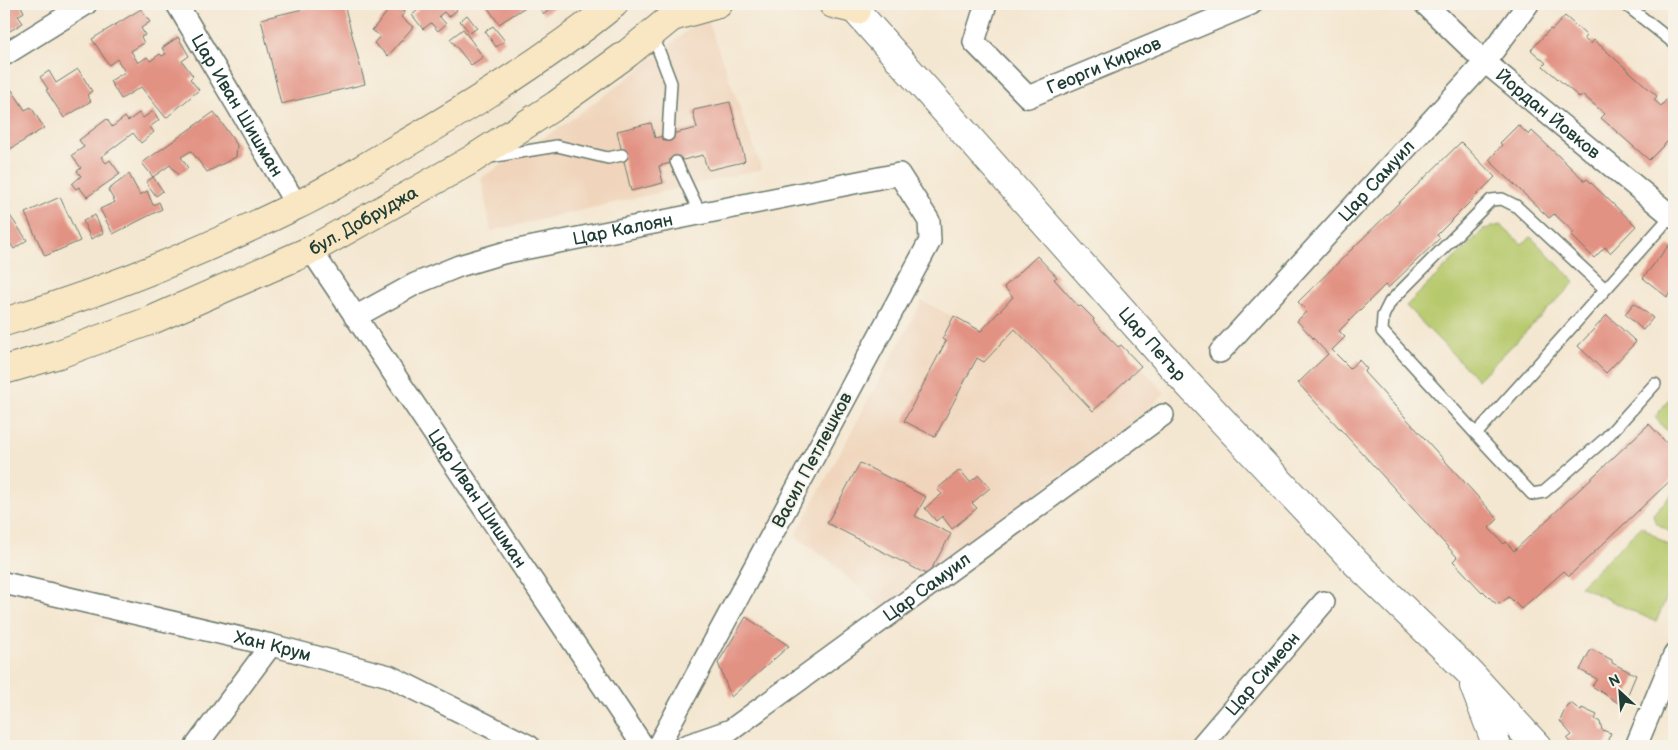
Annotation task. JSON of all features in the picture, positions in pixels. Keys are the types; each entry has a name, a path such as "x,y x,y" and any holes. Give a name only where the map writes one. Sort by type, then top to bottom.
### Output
{"main road":[{"path":"4,322 135,278 297,206 446,121 529,67 614,4"},
{"path":"671,18 718,4"},
{"name":"бул. Добруджа","path":"4,370 59,354 152,320 311,250 470,160 556,105 628,53 671,18"}],"street":[{"path":"4,55 86,4"},
{"name":"Цар Иван Шишман","path":"177,4 297,206"},
{"name":"Георги Кирков","path":"986,4 974,42 1028,98 1251,4"},
{"name":"Йордан Йовков","path":"1425,4 1485,62 1673,217"},
{"name":"Цар Самуил","path":"1220,352 1485,62 1528,4"},
{"name":"Цар Петър","path":"849,5 1187,383 1356,563 1468,671 1537,746"},
{"name":"Цар Калоян","path":"355,317 415,284 459,266 503,253 899,174"},
{"name":"Васил Петлешков","path":"658,746 930,241 928,221 899,174"},
{"name":"Цар Иван Шишман","path":"311,250 643,746"},
{"name":"Цар Самуил","path":"685,746 730,730 1163,415"},
{"name":"Хан Крум","path":"4,583 271,645 390,676 530,746"},
{"name":"Цар Симеон","path":"1201,746 1324,602"},
{"path":"196,746 271,645"},
{"path":"1636,746 1674,656"},
{"name":"Цар Петър","path":"1468,671 1497,746"}],"lane":[{"path":"1625,4 1674,43"},
{"path":"668,135 671,83 671,18"},
{"path":"470,160 557,146 608,158 622,155"},
{"path":"676,162 700,213"},
{"path":"1605,289 1516,206 1502,199 1491,200 1390,302 1383,316 1382,331 1532,494 1544,492 1605,439 1655,384"},
{"path":"1476,434 1605,289 1673,217"}],"shaded area":[{"path":"706,15 762,169 491,231 481,178 568,122 640,69"},
{"path":"1037,256 1165,393 1142,415 882,609 829,560 795,536 922,301 981,331 1013,297 1004,287"}],"green space":[{"path":"1500,225 1522,244 1531,237 1575,282 1478,380 1406,306 1484,229"},
{"path":"1670,398 1674,402 1674,440 1655,417"},
{"path":"1674,492 1674,535 1655,522 1653,514"},
{"path":"1642,526 1674,550 1674,580 1656,622 1580,586"}],"building":[{"path":"4,4 20,4 24,12 18,16 23,23 10,31 4,21"},
{"path":"324,4 344,4 365,84 281,104 261,19"},
{"path":"394,4 405,12 401,17 413,27 388,56 374,43 380,36 372,30"},
{"path":"414,4 452,4 457,10 449,17 444,12 439,16 446,24 438,31 431,23 423,29 412,15 418,10"},
{"path":"485,4 530,4 499,24"},
{"path":"545,4 559,4 544,14 539,8"},
{"path":"141,9 150,22 141,28 145,35 141,37 144,43 131,51 138,63 147,57 150,61 160,54 162,56 166,54 162,48 178,37 189,56 182,61 193,76 190,79 199,90 166,118 141,87 121,99 110,81 125,72 117,59 109,65 92,39"},
{"path":"467,15 477,28 470,33 460,21"},
{"path":"1565,16 1586,35 1584,39 1591,44 1594,40 1657,96 1654,100 1661,106 1667,99 1674,106 1674,135 1649,160 1601,118 1605,114 1583,95 1580,98 1543,66 1546,63 1531,50"},
{"path":"493,26 505,41 496,47 485,31"},
{"path":"463,29 483,57 471,65 450,39"},
{"path":"78,69 92,91 87,95 91,101 64,118 40,77 49,71 56,83"},
{"path":"12,90 25,110 31,107 44,128 4,153 4,95"},
{"path":"730,102 745,160 743,162 709,170 703,155 659,166 663,183 631,191 617,131 651,123 655,138 697,128 694,110"},
{"path":"153,111 159,120 150,127 154,132 141,143 133,133 101,157 106,163 110,160 120,174 87,197 79,187 76,189 72,184 81,176 77,171 81,168 72,155 84,147 79,140 107,119 112,127 125,117 128,121 139,113 143,118"},
{"path":"214,112 237,145 236,157 207,172 191,151 181,157 188,168 178,175 170,165 153,177 142,163"},
{"path":"1518,125 1529,135 1532,131 1585,181 1587,179 1636,226 1610,253 1605,247 1594,258 1571,235 1574,232 1554,214 1549,218 1489,160 1502,145 1500,143"},
{"path":"1461,142 1495,177 1437,235 1440,238 1388,288 1385,285 1339,331 1345,337 1332,350 1350,368 1359,360 1367,369 1364,372 1498,519 1489,528 1504,544 1506,542 1514,551 1649,424 1674,451 1674,477 1569,576 1564,571 1521,609 1509,597 1499,604 1482,592 1453,561 1457,557 1298,383 1328,354 1297,321 1307,311 1298,302"},
{"path":"129,174 140,195 147,191 153,205 159,202 162,209 113,234 100,209 115,202 108,190"},
{"path":"153,177 163,191 156,196 146,182"},
{"path":"60,197 80,241 45,256 25,213"},
{"path":"6,210 27,240 14,249 8,240 4,243 4,212"},
{"path":"95,215 103,233 91,239 83,221"},
{"path":"1669,245 1674,249 1674,288 1667,297 1643,278"},
{"path":"1037,256 1057,277 1054,279 1079,307 1081,306 1118,347 1121,345 1141,366 1093,411 1015,329 984,362 977,358 935,437 904,421 946,341 942,339 954,316 981,331 1013,297 1004,287"},
{"path":"1634,303 1653,318 1643,330 1625,314"},
{"path":"1607,315 1636,342 1606,373 1578,346"},
{"path":"860,463 926,497 915,516 951,534 928,575 827,523"},
{"path":"960,470 970,482 979,475 990,488 972,503 977,508 952,529 942,516 936,521 925,508 942,494 937,489"},
{"path":"746,617 789,646 731,697 718,663"},
{"path":"1591,649 1612,660 1612,663 1636,675 1623,706 1592,686 1597,679 1580,670"},
{"path":"1571,703 1581,711 1582,708 1597,715 1595,719 1600,722 1602,730 1611,733 1605,746 1573,746 1567,739 1572,735 1560,721 1567,705"}]}
